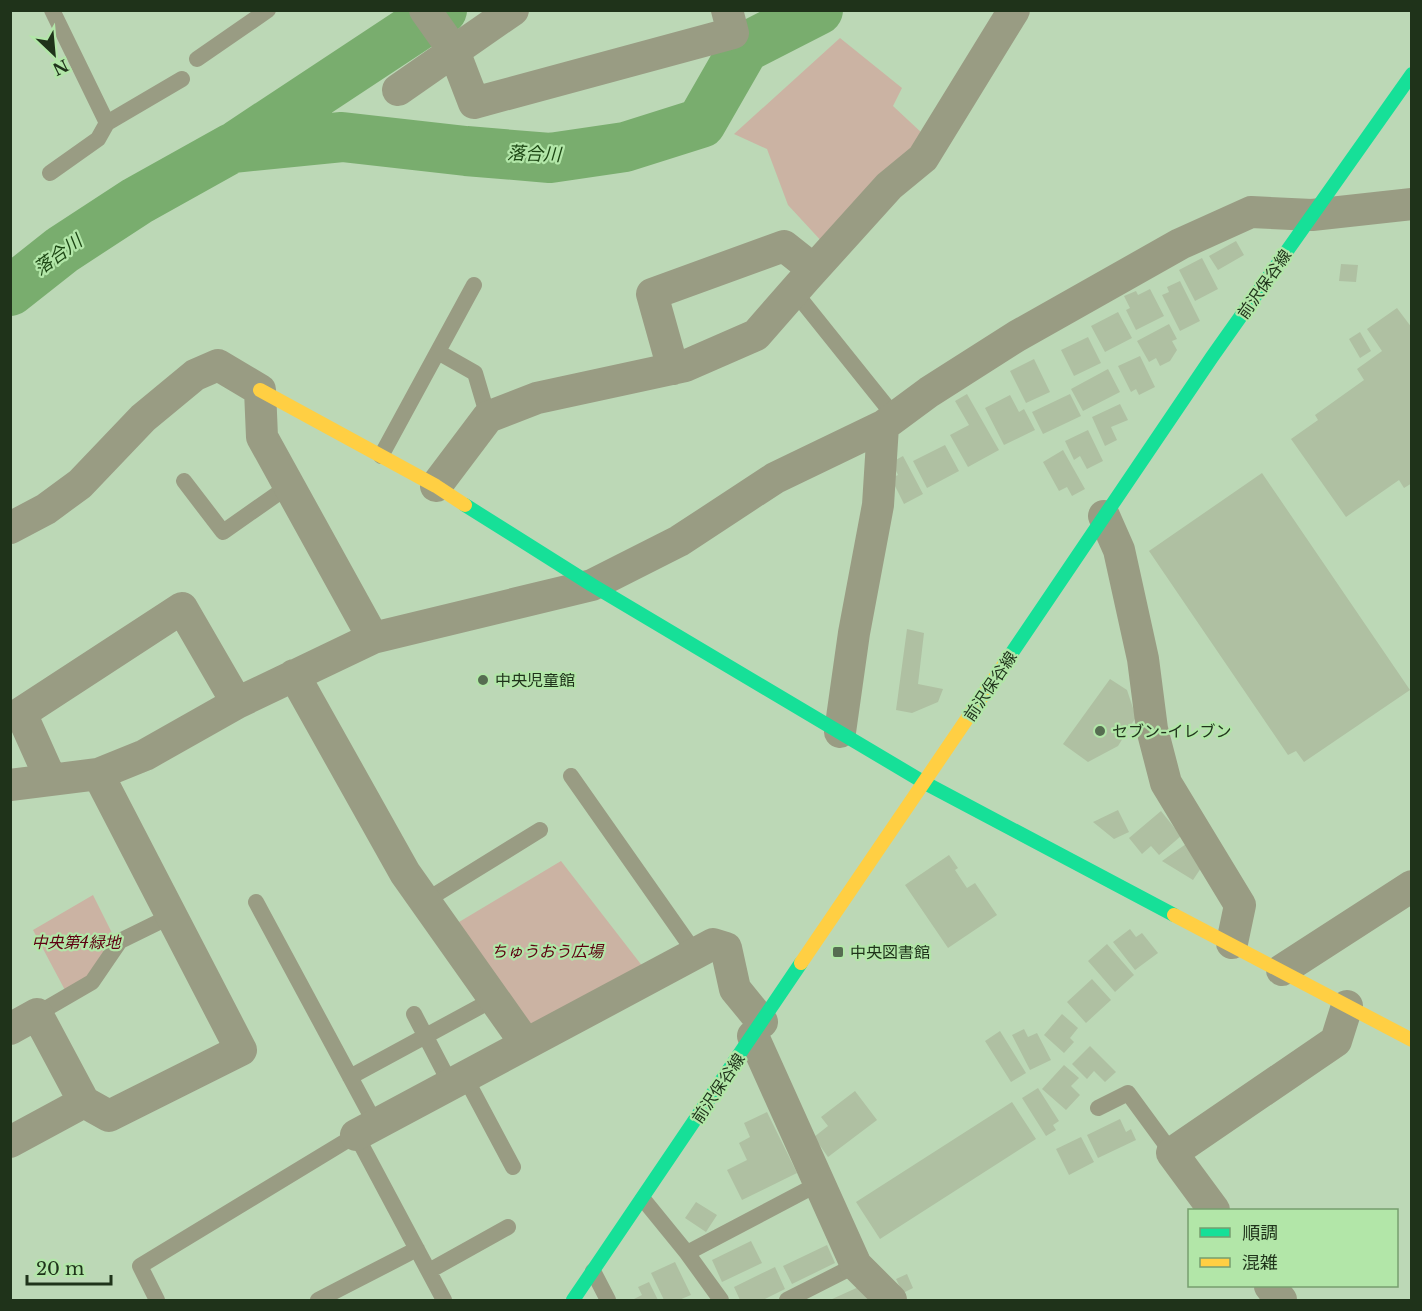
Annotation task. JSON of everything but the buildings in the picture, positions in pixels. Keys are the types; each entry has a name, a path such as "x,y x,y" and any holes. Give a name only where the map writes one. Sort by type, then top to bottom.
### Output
{"main road":[{"name":"前沢保谷線","path":"573,1300 644,1199 1212,357 1412,74"},
{"path":"260,390 436,486 592,585 925,783 1412,1040"}],"street":[{"path":"425,10 454,51 474,103 733,33 727,10"},
{"path":"398,90 513,10"},
{"path":"436,486 488,417 537,398 686,366 756,335 889,186 923,158 1014,10"},
{"path":"10,785 98,774 145,755 237,704 373,638 592,585 679,541 775,478 889,422 929,392 1017,336 1180,244 1251,212 1312,214 1412,204"},
{"path":"673,369 652,294 784,246 803,280"},
{"path":"10,528 46,509 80,484 143,418 195,375 218,365 260,390 262,437 373,638"},
{"path":"840,732 854,633 878,505 889,422"},
{"path":"1104,516 1119,550 1143,659 1152,729 1166,783 1240,904 1232,943"},
{"path":"51,780 21,713 182,608 237,704"},
{"path":"294,675 405,873 526,1044"},
{"path":"10,1029 38,1014 84,1102 109,1116 241,1050 98,774"},
{"path":"1282,970 1412,886"},
{"path":"366,1130 713,944 726,948 735,989 758,1029 818,1184 856,1264 891,1300"},
{"path":"1213,1209 1172,1153 1336,1041 1347,1005"},
{"path":"10,1142 84,1102"},
{"path":"1270,1287 1281,1300"}],"lane":[{"path":"52,10 107,123"},
{"path":"196,59 262,12"},
{"path":"50,173 98,139 107,123 182,79"},
{"path":"803,280 889,422"},
{"path":"381,456 474,285"},
{"path":"438,352 475,373 488,417"},
{"path":"184,481 223,532 290,485"},
{"path":"571,776 696,954"},
{"path":"425,901 540,830"},
{"path":"256,902 350,1077 366,1130 417,1249 444,1300"},
{"path":"38,1014 92,982 120,941 171,916"},
{"path":"350,1077 494,999"},
{"path":"414,1014 426,1036 513,1167"},
{"path":"1098,1108 1128,1093 1172,1153"},
{"path":"157,1300 140,1266 366,1130"},
{"path":"687,1253 818,1184"},
{"path":"644,1199 721,1300"},
{"path":"429,1272 508,1227"},
{"path":"318,1300 417,1249"},
{"path":"787,1300 812,1295 856,1264"},
{"path":"593,1271 608,1300"}],"green space":[{"path":"840,38 902,88 893,106 923,134 913,151 825,245 788,205 767,149 734,134"},
{"name":"ちゅうおう広場","path":"561,861 650,976 527,1036 449,928"},
{"name":"中央第4緑地","path":"93,895 116,941 90,978 66,992 33,930"}],"waterway":[{"name":"落合川","path":"239,144 442,10"},
{"name":"落合川","path":"10,291 62,250 137,201 232,148 342,137 550,158 625,147 701,123 744,48 818,10"}],"traffic: fast":[{"path":"1005,663 1212,357 1412,74"},
{"path":"465,505 592,585 925,783 1174,915"},
{"path":"573,1300 801,963"}],"traffic: slow":[{"path":"260,390 436,486 465,505"},
{"path":"801,963 1005,663"},
{"path":"1174,915 1412,1040"}],"place":[{"name":"中央児童館","path":"483,680"},
{"name":"セブン-イレブン","path":"1100,731"},
{"name":"中央図書館","path":"838,952"}]}
